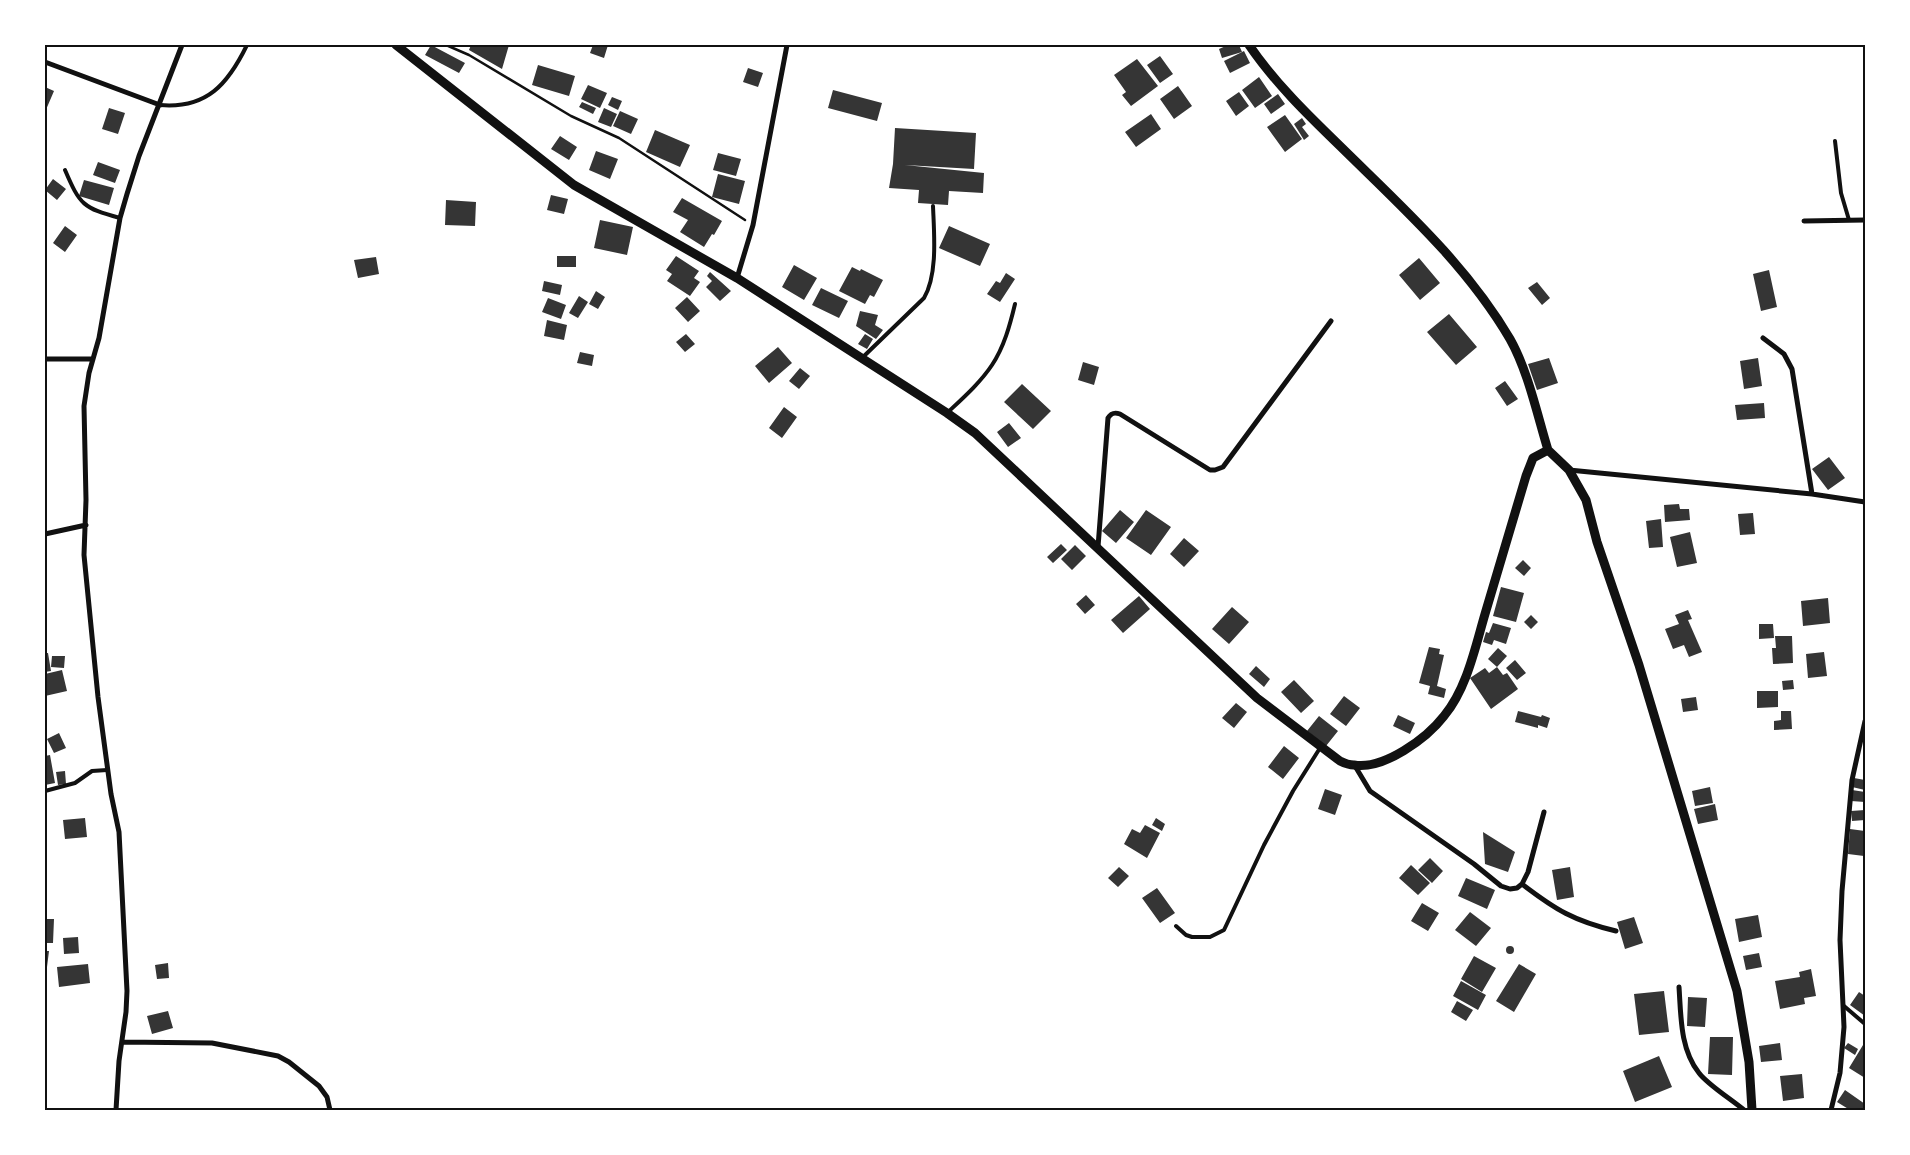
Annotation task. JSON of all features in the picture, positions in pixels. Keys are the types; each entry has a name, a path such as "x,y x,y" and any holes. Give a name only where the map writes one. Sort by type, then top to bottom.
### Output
{"street":[{"path":"116,1110 119,1061 127,991 119,832 107,770 84,555 86,525 84,406 92,358 99,338 120,218 139,156 182,45"},
{"path":"396,45 574,185 737,278 975,433 1257,698 1320,748 1340,761 1355,766 1382,762 1422,739 1445,716 1468,670 1526,476 1533,458 1548,450"},
{"path":"737,278 753,225 787,45"},
{"path":"1249,45 1301,108 1429,233 1473,287 1510,340 1521,362 1548,450 1569,470 1586,500 1597,542 1655,718 1737,991 1749,1062 1752,1110"},
{"path":"45,62 160,105"},
{"path":"1804,221 1865,220"},
{"path":"1098,547 1108,418 1110,415 1120,414 1210,470 1219,469 1223,467 1331,321"},
{"path":"1763,338 1784,354 1792,369 1812,494"},
{"path":"45,359 92,358"},
{"path":"1569,470 1812,494 1865,502"},
{"path":"45,534 86,525"},
{"path":"1831,1110 1840,1073 1844,1006 1840,940 1842,891 1852,780 1865,721"},
{"path":"1355,766 1370,791 1474,864 1501,886 1517,888 1522,884 1528,872 1544,812"},
{"path":"1522,884 1553,907 1568,915 1585,923 1616,931"},
{"path":"1679,987 1681,1026 1688,1055 1699,1073 1744,1110"},
{"path":"122,1042 212,1044 278,1056 289,1062 319,1086 327,1097 330,1110"}],"lane":[{"path":"160,105 176,106 195,102 214,92 226,81 247,45"},
{"path":"1835,141 1842,193 1849,220"},
{"path":"66,170 76,195 81,202 89,209 120,218"},
{"path":"862,359 928,292 934,250 933,206"},
{"path":"947,413 980,381 993,364 1005,339 1015,304"},
{"path":"1176,926 1186,935 1192,937 1210,937 1224,930 1264,845 1293,791 1320,748"},
{"path":"45,791 75,783 92,771 107,770"},
{"path":"1844,1006 1865,1024"}],"path":[{"path":"446,45 469,55 571,116 619,138 753,225"}],"building":[{"path":"431,45 465,63 459,73 425,55"},
{"path":"471,45 509,45 502,69 469,50"},
{"path":"593,45 608,45 604,58 590,53"},
{"path":"1228,45 1239,45 1242,52 1222,58 1219,49"},
{"path":"1244,51 1250,63 1230,73 1224,61"},
{"path":"1160,56 1173,74 1160,83 1147,65"},
{"path":"1137,59 1158,86 1131,106 1122,95 1126,92 1114,75"},
{"path":"538,65 575,76 569,96 532,85"},
{"path":"748,68 763,73 758,87 743,82"},
{"path":"1259,77 1272,96 1255,108 1242,90"},
{"path":"588,85 607,93 600,108 581,99"},
{"path":"1178,86 1192,106 1174,119 1160,99"},
{"path":"45,87 54,91 45,112"},
{"path":"833,90 882,103 877,121 828,108"},
{"path":"1239,92 1249,106 1236,116 1226,101"},
{"path":"1278,94 1285,104 1271,114 1264,104"},
{"path":"612,97 622,101 618,110 608,105"},
{"path":"582,102 596,108 593,114 579,107"},
{"path":"109,108 125,113 118,134 102,129"},
{"path":"604,108 617,114 611,127 598,122"},
{"path":"620,111 638,119 631,134 613,126"},
{"path":"1151,114 1161,129 1136,147 1125,132"},
{"path":"1285,115 1302,139 1285,152 1267,127"},
{"path":"1302,118 1306,124 1302,127 1309,136 1304,140 1294,124"},
{"path":"895,128 976,133 974,169 905,165 984,173 983,193 949,191 948,205 918,203 919,190 889,188 893,164"},
{"path":"655,130 690,145 680,167 646,152"},
{"path":"560,136 577,147 569,160 551,149"},
{"path":"596,151 618,159 610,179 589,170"},
{"path":"718,153 741,159 736,176 713,170"},
{"path":"98,162 120,170 115,183 93,175"},
{"path":"718,174 745,181 739,204 712,197"},
{"path":"53,179 66,189 57,200 45,190"},
{"path":"84,180 114,188 109,205 79,196"},
{"path":"551,195 568,199 564,214 547,210"},
{"path":"682,198 722,221 704,247 680,232 688,220 673,212"},
{"path":"446,200 476,202 475,226 445,225"},
{"path":"600,220 633,227 627,255 594,248"},
{"path":"65,226 77,235 65,252 53,243"},
{"path":"949,226 990,244 980,266 939,248"},
{"path":"557,256 576,256 576,267 557,267"},
{"path":"676,256 699,271 694,278 700,282 690,296 667,281 672,274 666,270"},
{"path":"376,257 379,274 358,278 354,260"},
{"path":"1419,258 1440,283 1420,300 1399,275"},
{"path":"794,265 817,278 804,300 782,287"},
{"path":"852,267 860,271 861,269 883,280 874,297 870,295 865,304 839,291"},
{"path":"1769,270 1777,307 1761,311 1753,274"},
{"path":"710,272 731,291 720,301 706,287 712,281 707,276"},
{"path":"1006,273 1015,279 1000,302 987,294 996,281 1000,283"},
{"path":"544,281 562,285 560,295 542,291"},
{"path":"1537,282 1550,298 1542,305 1528,288"},
{"path":"821,288 848,301 839,318 812,305"},
{"path":"596,291 605,297 598,309 589,304"},
{"path":"579,296 588,302 578,318 569,313"},
{"path":"687,297 700,311 688,322 675,308"},
{"path":"548,298 566,305 561,319 542,312"},
{"path":"860,311 878,315 875,325 883,330 876,339 856,326"},
{"path":"1449,314 1477,347 1456,365 1427,332"},
{"path":"547,320 567,325 564,340 544,336"},
{"path":"686,334 695,344 685,352 676,342"},
{"path":"865,334 873,339 867,349 858,344"},
{"path":"778,347 792,363 769,383 755,366"},
{"path":"580,352 594,355 592,366 577,363"},
{"path":"1549,358 1558,383 1537,390 1528,364"},
{"path":"1758,358 1762,386 1744,389 1740,361"},
{"path":"1083,362 1099,367 1094,385 1078,380"},
{"path":"800,368 810,376 799,389 789,381"},
{"path":"1505,381 1518,399 1507,406 1495,388"},
{"path":"1022,384 1051,411 1033,429 1004,402"},
{"path":"1764,403 1765,418 1737,420 1735,405"},
{"path":"784,407 797,417 782,438 769,428"},
{"path":"1009,423 1021,438 1008,447 997,432"},
{"path":"1829,457 1845,478 1828,490 1812,469"},
{"path":"1679,504 1680,509 1689,509 1690,520 1665,522 1664,505"},
{"path":"1120,510 1134,522 1116,543 1102,531"},
{"path":"1146,510 1171,527 1151,555 1126,538"},
{"path":"1753,513 1755,534 1740,535 1738,514"},
{"path":"1661,519 1663,547 1649,548 1646,521"},
{"path":"1690,532 1697,563 1677,567 1670,537"},
{"path":"1184,538 1199,551 1184,567 1170,554"},
{"path":"1061,544 1067,550 1053,563 1047,557"},
{"path":"1075,545 1086,556 1072,570 1061,559"},
{"path":"1523,560 1531,568 1524,576 1515,568"},
{"path":"1501,587 1524,593 1516,622 1493,616"},
{"path":"1086,595 1095,605 1085,614 1076,604"},
{"path":"1139,596 1150,609 1123,633 1111,620"},
{"path":"1828,598 1830,623 1803,626 1801,601"},
{"path":"1232,607 1249,622 1229,644 1212,629"},
{"path":"1688,610 1692,619 1688,620 1702,652 1689,657 1684,645 1673,649 1665,629 1679,624 1675,615"},
{"path":"1531,615 1538,622 1531,629 1524,622"},
{"path":"1493,623 1511,628 1506,644 1494,640 1492,645 1483,642 1486,632 1489,633"},
{"path":"1759,624 1773,624 1774,638 1759,639"},
{"path":"1775,636 1792,636 1793,663 1773,664 1772,648 1776,648"},
{"path":"1429,647 1440,649 1439,654 1444,655 1437,686 1446,689 1444,698 1428,694 1430,686 1419,683"},
{"path":"1498,648 1507,656 1497,667 1488,659"},
{"path":"1824,652 1827,676 1808,678 1806,654"},
{"path":"45,653 48,653 51,671 45,672"},
{"path":"52,656 65,656 64,668 51,667"},
{"path":"1515,660 1526,673 1517,680 1506,668"},
{"path":"1256,666 1270,679 1264,687 1249,674"},
{"path":"1497,667 1503,675 1507,673 1518,689 1491,709 1470,678 1485,668 1489,673"},
{"path":"62,670 67,691 45,696 45,674"},
{"path":"1294,680 1314,701 1301,713 1281,692"},
{"path":"1793,680 1794,689 1783,690 1782,681"},
{"path":"1757,691 1778,691 1778,707 1757,708"},
{"path":"1344,696 1360,708 1346,726 1330,714"},
{"path":"1696,697 1698,710 1683,712 1681,699"},
{"path":"1236,703 1247,712 1234,728 1222,718"},
{"path":"1518,711 1550,718 1547,728 1538,725 1538,728 1515,722"},
{"path":"1781,711 1791,711 1792,729 1774,730 1774,721 1781,720"},
{"path":"1398,715 1415,723 1410,734 1393,726"},
{"path":"1319,716 1338,731 1326,746 1307,731"},
{"path":"59,733 66,748 54,753 47,739"},
{"path":"1284,746 1299,758 1283,779 1268,767"},
{"path":"50,755 55,783 45,785 45,756"},
{"path":"65,771 66,784 58,785 56,772"},
{"path":"1854,778 1865,780 1865,790 1852,787"},
{"path":"1710,787 1713,803 1695,806 1692,791"},
{"path":"1325,789 1342,795 1335,815 1318,809"},
{"path":"1852,790 1865,792 1865,802 1851,801"},
{"path":"1715,804 1718,820 1698,824 1694,809"},
{"path":"1865,810 1865,820 1852,821 1851,811"},
{"path":"85,818 87,837 65,839 63,820"},
{"path":"1156,818 1165,824 1162,831 1152,825"},
{"path":"1145,825 1160,833 1147,858 1124,844 1132,829 1140,833"},
{"path":"1850,829 1865,831 1864,856 1848,854"},
{"path":"1483,832 1515,852 1508,872 1485,864"},
{"path":"1430,858 1443,871 1432,883 1418,870"},
{"path":"1411,865 1430,883 1418,895 1399,878"},
{"path":"1119,867 1129,876 1118,887 1108,878"},
{"path":"1570,867 1574,897 1557,900 1552,870"},
{"path":"1466,878 1495,890 1487,909 1458,896"},
{"path":"1157,888 1175,913 1160,923 1142,898"},
{"path":"1422,903 1439,913 1428,931 1411,921"},
{"path":"1470,912 1491,928 1476,946 1455,930"},
{"path":"1758,915 1762,937 1739,942 1735,919"},
{"path":"1634,917 1643,943 1625,949 1617,922"},
{"path":"45,919 54,919 53,943 45,943"},
{"path":"78,937 79,953 64,954 63,938"},
{"path":"1510,946 1514,950 1510,954 1506,950"},
{"path":"45,951 49,951 46,975 45,975"},
{"path":"1759,953 1762,967 1746,970 1743,956"},
{"path":"1474,956 1496,968 1482,992 1461,979"},
{"path":"168,963 169,978 157,979 155,965"},
{"path":"88,964 90,983 59,987 57,967"},
{"path":"1519,964 1536,974 1514,1012 1496,1001"},
{"path":"1811,969 1816,996 1804,998 1805,1004 1780,1009 1775,981 1800,977 1799,972"},
{"path":"1461,981 1486,995 1478,1010 1453,996"},
{"path":"1664,991 1669,1032 1639,1035 1634,994"},
{"path":"1859,992 1865,996 1865,1016 1850,1005"},
{"path":"1688,997 1707,998 1705,1027 1687,1026"},
{"path":"1457,1001 1473,1010 1466,1021 1451,1012"},
{"path":"168,1011 173,1028 152,1034 147,1016"},
{"path":"1710,1037 1733,1037 1732,1075 1708,1074"},
{"path":"1780,1043 1782,1060 1761,1062 1759,1046"},
{"path":"1848,1043 1858,1049 1855,1055 1844,1048"},
{"path":"1863,1045 1865,1046 1865,1078 1849,1068"},
{"path":"1659,1056 1672,1087 1635,1102 1623,1071"},
{"path":"1802,1074 1804,1098 1783,1101 1780,1076"},
{"path":"1845,1090 1865,1104 1863,1110 1850,1110 1837,1102"}]}
